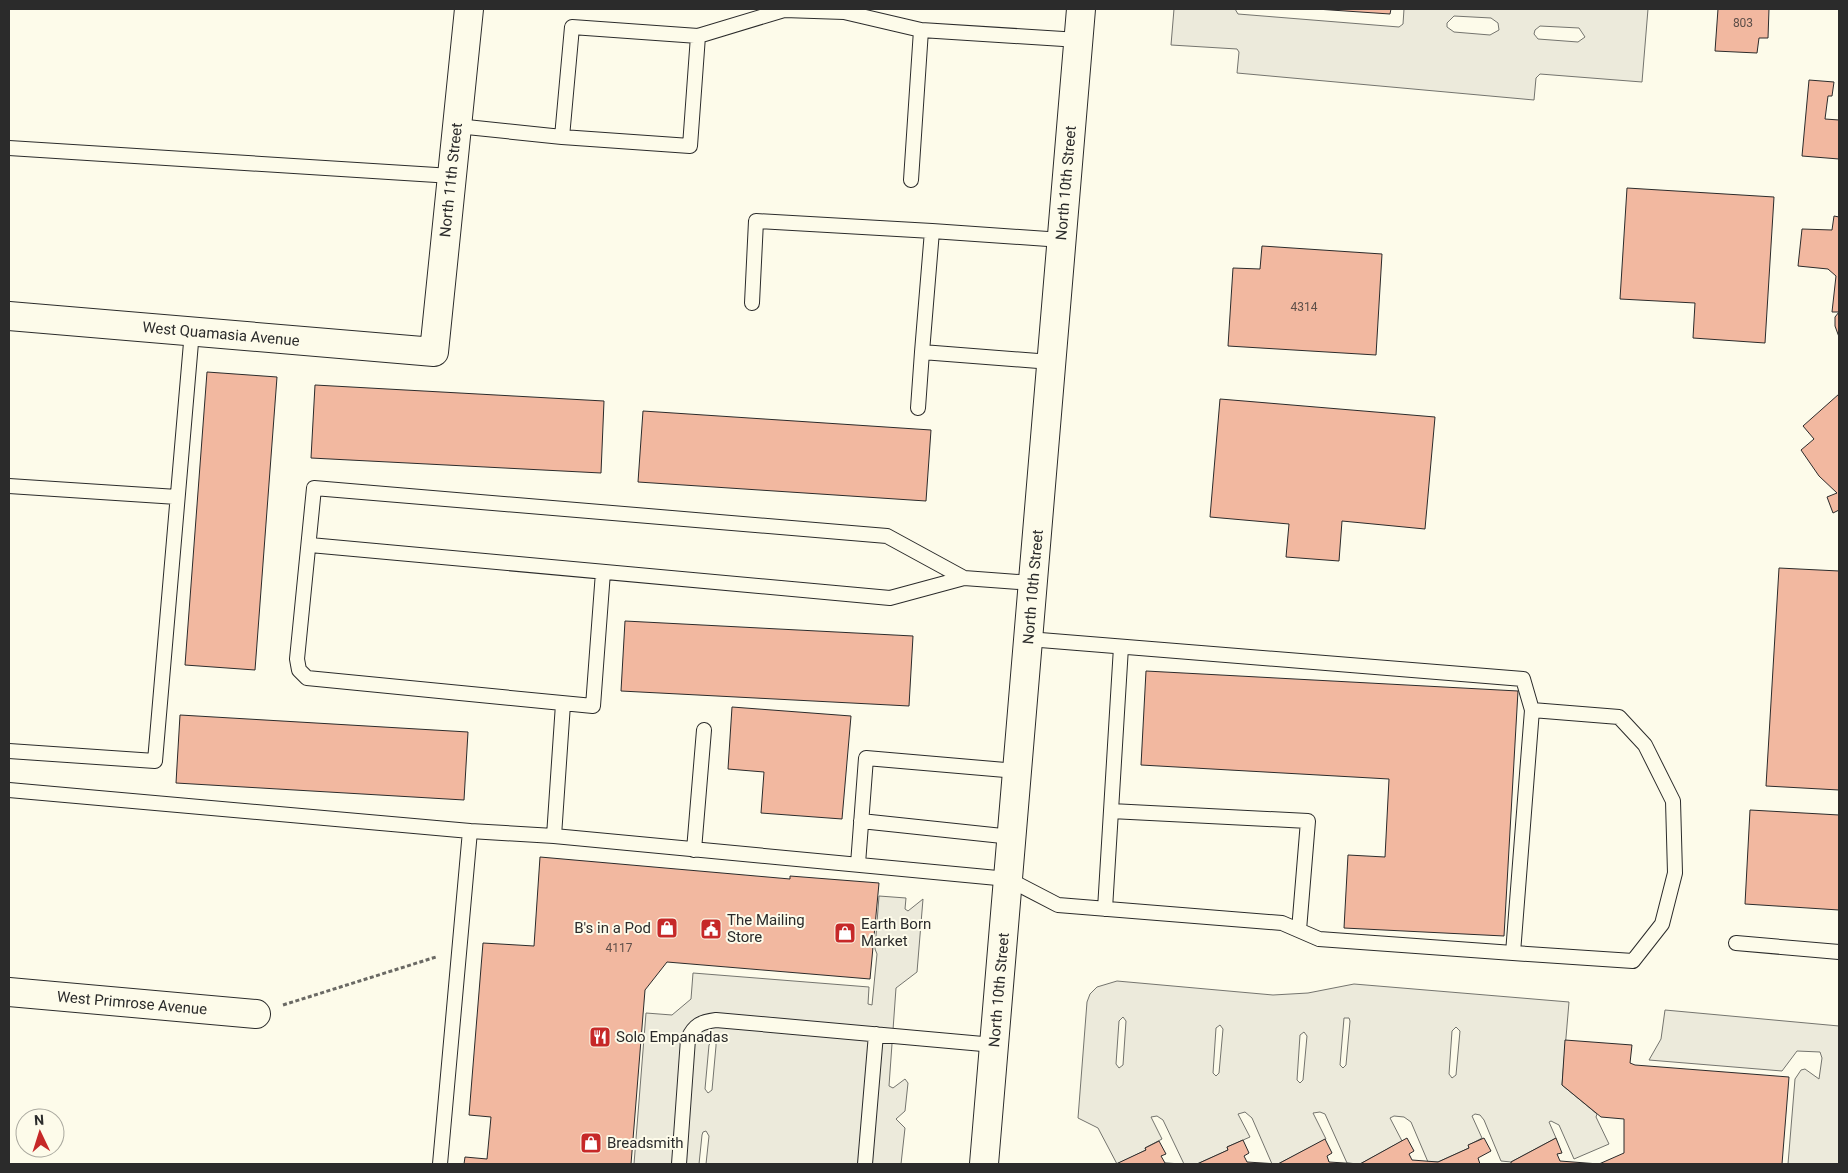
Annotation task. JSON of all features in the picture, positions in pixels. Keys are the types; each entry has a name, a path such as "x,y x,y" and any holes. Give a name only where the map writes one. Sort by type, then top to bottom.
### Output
{"main road":[{"name":"North 11th Street","path":"434,352 469,9"},
{"name":"North 10th Street","path":"984,1164 1081,9"},
{"name":"West Quamasia Avenue","path":"9,316 434,352"},
{"name":"West Primrose Avenue","path":"9,992 256,1014"}],"lane":[{"path":"562,137 572,27 698,36 784,10 844,12 921,30 1078,40"},
{"path":"911,180 921,30"},
{"path":"457,126 562,137 690,146 698,36"},
{"path":"9,148 452,176"},
{"path":"752,303 756,221 1062,240"},
{"path":"918,408 932,231"},
{"path":"9,750 154,761 192,332"},
{"path":"922,352 1051,362"},
{"path":"9,486 178,497"},
{"path":"603,572 593,706 307,678 298,670 297,659 310,545 314,488 887,536 964,578"},
{"path":"310,545 890,598 964,578 1033,583"},
{"path":"1028,639 1523,679 1532,710 1513,953"},
{"path":"1104,909 1122,647"},
{"path":"554,836 563,704"},
{"path":"9,790 470,831 554,836 1008,879 1058,905 1282,923 1319,939 1633,961 1662,924 1675,873 1674,802 1645,745 1619,717 1532,710"},
{"path":"694,850 704,730"},
{"path":"858,864 866,758 1017,771"},
{"path":"1111,811 1308,821 1299,930"},
{"path":"861,821 1012,837"},
{"path":"440,1164 470,831"},
{"path":"1736,944 1839,952"},
{"path":"679,1164 688,1039 693,1028 703,1022 716,1020 994,1045"},
{"path":"865,1164 876,1034"}],"path":[{"path":"256,1014 460,949"}],"shaded area":[{"path":"1174,9 1235,9 1238,14 1399,27 1403,24 1404,9 1648,9 1642,82 1540,74 1536,78 1534,100 1237,73 1239,52 1237,49 1171,45","holes":["1454,16 1491,18 1498,23 1499,30 1490,35 1454,32 1447,27 1447,23","1540,26 1579,28 1585,37 1578,42 1538,39 1534,34 1535,30"]},
{"path":"879,896 906,898 905,909 908,911 923,899 917,972 896,988 889,1086 893,1088 905,1079 908,1083 905,1111 896,1119 905,1128 901,1164 706,1164 709,1136 706,1131 702,1135 699,1164 634,1164 646,1013 672,1015 691,999 693,973 869,987 868,1004 872,1005 877,954 875,949","holes":["712,1041 716,1042 712,1090 708,1093 705,1089 709,1045"]},
{"path":"1117,981 1273,995 1308,993 1354,984 1569,1002 1562,1085 1597,1114 1596,1117 1609,1144 1574,1159 1559,1125 1551,1121 1549,1122 1556,1138 1511,1162 1501,1161 1484,1120 1480,1115 1475,1114 1472,1116 1482,1138 1469,1145 1469,1148 1438,1162 1428,1162 1411,1122 1404,1117 1394,1116 1390,1118 1402,1141 1360,1164 1347,1163 1325,1114 1320,1112 1313,1113 1326,1139 1278,1164 1272,1164 1252,1118 1245,1112 1238,1114 1250,1137 1227,1147 1228,1150 1197,1164 1184,1164 1163,1120 1157,1116 1151,1117 1162,1139 1145,1148 1146,1150 1117,1164 1098,1128 1078,1118 1087,1002 1090,994 1097,987","holes":["1123,1017 1126,1021 1123,1065 1119,1068 1116,1064 1119,1021","1344,1018 1349,1018 1346,1065 1343,1068 1340,1065","1220,1025 1223,1029 1219,1073 1216,1076 1213,1073 1216,1028","1456,1027 1460,1031 1456,1075 1452,1078 1449,1074 1452,1031","1304,1032 1307,1036 1303,1080 1300,1083 1297,1080 1300,1035"]},
{"path":"1665,1010 1839,1026 1839,1164 1788,1164 1795,1079 1801,1070 1805,1069 1819,1079 1822,1058 1820,1052 1797,1051 1782,1071 1649,1060 1661,1039"}],"building":[{"path":"1316,9 1391,9 1390,14"},
{"path":"1718,9 1769,9 1768,38 1759,38 1757,53 1715,51"},
{"path":"1809,80 1834,82 1832,96 1828,96 1825,119 1839,120 1839,159 1802,156"},
{"path":"1627,188 1774,197 1765,343 1693,338 1695,303 1620,299"},
{"path":"1834,216 1839,217 1839,312 1832,312 1836,276 1828,269 1798,266 1802,229 1832,230"},
{"path":"1262,246 1382,254 1376,355 1228,346 1233,268 1260,269"},
{"path":"1839,312 1839,337 1835,326 1835,317"},
{"path":"207,372 277,377 255,670 185,665"},
{"path":"315,385 604,401 601,473 311,458"},
{"path":"1839,394 1839,510 1833,513 1827,497 1837,493 1819,476 1801,450 1814,439 1803,426"},
{"path":"1220,399 1435,417 1425,529 1342,521 1339,561 1286,557 1289,524 1210,517"},
{"path":"643,411 931,430 926,501 638,482"},
{"path":"1779,568 1839,571 1839,790 1766,786"},
{"path":"625,621 913,636 909,706 621,691"},
{"path":"1146,671 1518,691 1504,936 1344,928 1348,855 1385,857 1389,779 1141,765"},
{"path":"732,707 851,716 842,819 761,813 764,772 728,769"},
{"path":"180,715 468,732 464,800 176,783"},
{"path":"1750,810 1839,815 1839,910 1745,904"},
{"path":"540,857 790,879 790,876 879,883 870,979 667,962 645,990 631,1164 464,1164 465,1157 487,1159 491,1117 469,1115 483,943 534,946"},
{"path":"1565,1040 1632,1045 1630,1063 1635,1065 1789,1077 1782,1164 1599,1164 1624,1153 1624,1119 1601,1117 1562,1085"},
{"path":"1407,1138 1414,1151 1409,1154 1412,1160 1438,1162 1469,1148 1468,1145 1484,1138 1491,1151 1478,1158 1480,1164 1360,1164"},
{"path":"1556,1138 1562,1153 1557,1154 1560,1161 1599,1164 1511,1164 1511,1162"},
{"path":"1325,1139 1332,1153 1327,1156 1329,1162 1360,1164 1278,1164"},
{"path":"1243,1140 1249,1153 1244,1156 1247,1162 1278,1164 1197,1164 1228,1150 1227,1147"},
{"path":"1159,1141 1166,1154 1161,1156 1165,1163 1183,1164 1116,1164 1146,1150 1145,1148"}],"place":[{"name":"B's in a Pod","path":"667,928"},
{"name":"The Mailing Store","path":"711,929"},
{"name":"Earth Born Market","path":"845,933"},
{"name":"Solo Empanadas","path":"600,1037"},
{"name":"Breadsmith","path":"591,1143"}]}
